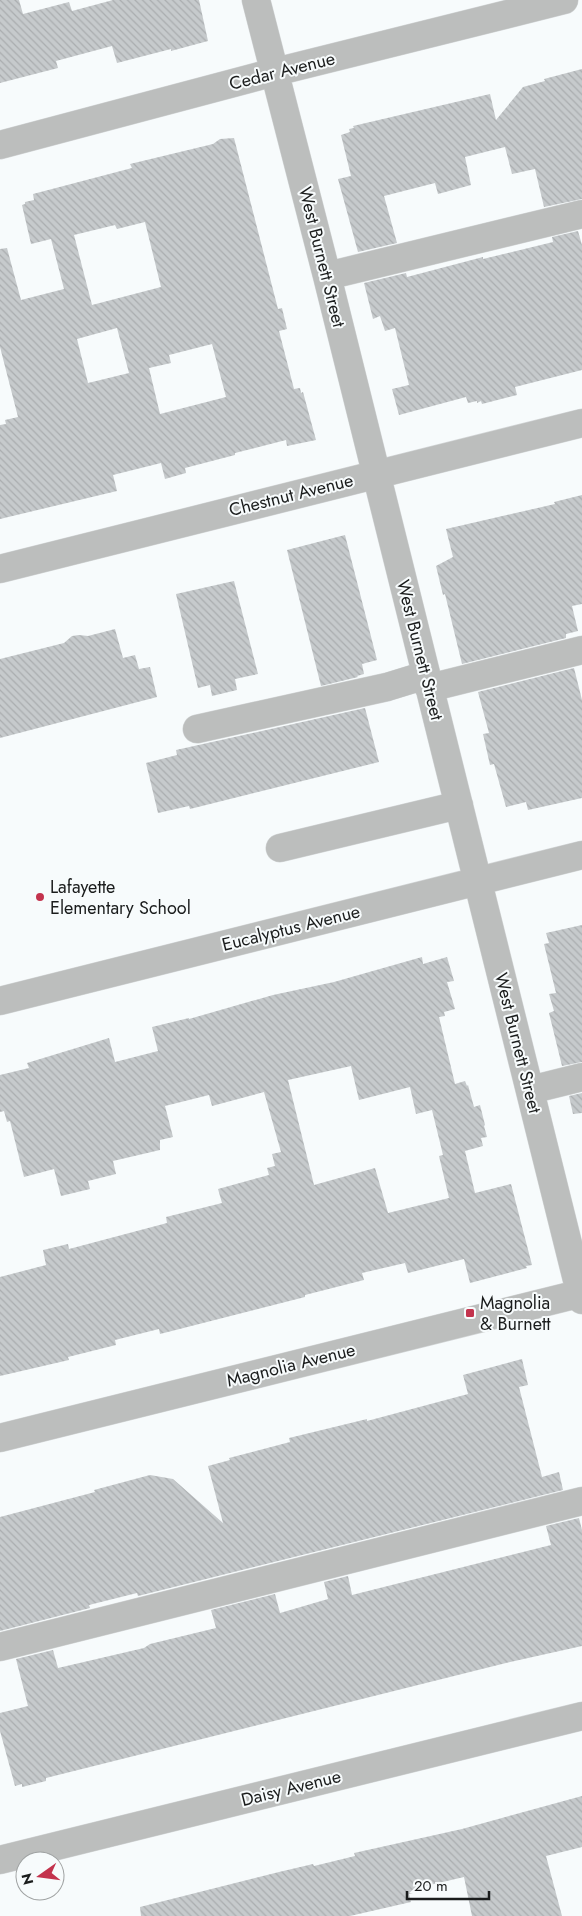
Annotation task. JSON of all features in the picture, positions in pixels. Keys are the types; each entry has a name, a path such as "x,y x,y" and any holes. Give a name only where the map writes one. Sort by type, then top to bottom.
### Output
{"street":[{"name":"West Burnett Street","path":"256,0 327,276 581,1295"},
{"name":"Cedar Avenue","path":"0,145 275,72 564,0"},
{"path":"327,276 582,214"},
{"name":"Chestnut Avenue","path":"0,569 582,423"},
{"path":"197,729 387,687 428,681 582,650"},
{"path":"280,848 459,805"},
{"name":"Eucalyptus Avenue","path":"0,1001 582,855"},
{"path":"530,1090 582,1077"},
{"name":"Magnolia Avenue","path":"0,1438 581,1295"},
{"path":"0,1647 582,1501"},
{"name":"Daisy Avenue","path":"0,1860 582,1716"}],"building":[{"path":"0,0 19,0 23,14 69,2 72,11 113,0 199,0 208,41 117,63 112,46 56,61 58,68 0,83"},
{"path":"582,69 582,199 544,207 535,169 512,174 505,147 465,157 471,185 438,194 435,183 384,196 397,243 358,252 338,179 351,176 341,135 350,132 349,129 354,128 353,126 490,94 496,120 523,87 545,81 544,79"},
{"path":"234,138 278,309 282,308 287,329 279,331 294,389 300,388 301,393 303,392 316,440 287,446 286,440 235,453 235,455 185,468 186,473 165,479 161,463 113,475 117,491 0,519 0,425 6,424 5,420 18,417 0,347 0,249 7,248 21,300 64,289 51,239 31,244 22,205 25,202 34,200 33,194 132,168 130,164 213,144 220,139","holes":["145,222 161,287 92,305 74,235 115,225 117,229","117,328 129,373 88,383 77,339","212,344 226,397 160,414 149,368 171,363 169,355"]},
{"path":"578,231 582,245 582,370 515,387 517,395 482,404 481,401 468,403 466,397 399,415 392,389 409,385 395,328 385,331 380,316 373,319 364,283 406,273 407,277 483,257 483,259 553,242 552,237"},
{"path":"582,495 582,604 572,606 578,631 566,634 566,638 462,664 445,594 443,595 436,566 453,557 446,529 555,504 554,502"},
{"path":"345,535 377,660 362,664 364,674 358,677 321,686 287,550"},
{"path":"234,581 258,674 235,679 237,690 212,696 210,685 198,688 176,594"},
{"path":"115,629 123,658 135,655 139,669 150,667 157,697 0,738 0,659 64,643 72,636 88,636"},
{"path":"574,668 582,700 582,798 528,810 526,802 506,807 494,764 490,765 483,734 489,733 478,692"},
{"path":"365,708 379,762 190,809 189,806 158,813 146,763 177,755 176,750"},
{"path":"582,925 582,1062 562,1066 549,1013 554,1011 549,994 556,993 544,944 549,943 546,933"},
{"path":"422,957 423,964 447,957 454,981 447,982 455,1009 444,1012 445,1016 439,1017 455,1084 465,1081 468,1085 474,1107 480,1105 487,1137 481,1138 483,1146 465,1151 475,1193 511,1184 532,1265 470,1283 464,1259 408,1273 405,1263 362,1273 364,1280 305,1295 305,1297 160,1334 159,1329 115,1340 116,1345 68,1357 69,1360 0,1376 0,1277 46,1265 43,1250 68,1244 69,1249 167,1223 166,1217 222,1203 218,1189 269,1175 267,1168 275,1166 272,1154 281,1152 264,1092 212,1106 209,1095 165,1106 173,1137 160,1140 160,1150 113,1161 116,1174 88,1181 90,1189 61,1196 54,1169 24,1177 10,1121 7,1122 4,1111 0,1112 0,1075 29,1068 27,1063 109,1038 115,1062 158,1051 152,1027 189,1019 273,995 334,982","holes":["351,1066 359,1100 410,1087 416,1114 432,1110 443,1155 439,1156 449,1198 388,1213 375,1168 314,1185 288,1080"]},
{"path":"582,1093 582,1113 573,1114 569,1096"},
{"path":"522,1359 528,1385 519,1387 542,1477 559,1472 563,1490 138,1596 137,1593 89,1605 90,1608 0,1631 0,1517 95,1492 94,1490 150,1475 173,1479 223,1523 208,1466 230,1460 229,1458 290,1442 289,1438 367,1419 367,1421 468,1394 463,1375"},
{"path":"579,1518 582,1530 582,1646 506,1663 46,1778 46,1781 22,1787 22,1784 15,1786 0,1731 0,1713 28,1706 16,1659 53,1650 58,1668 144,1648 150,1644 216,1628 211,1610 275,1594 280,1613 328,1599 324,1582 348,1576 352,1595 551,1545 546,1526"},
{"path":"582,1796 582,1847 546,1856 562,1916 472,1916 464,1877 417,1888 417,1892 409,1894 411,1902 350,1916 141,1916 140,1907 279,1872 355,1856 354,1853 462,1829"}],"place":[{"name":"Lafayette Elementary School","path":"40,897"},
{"name":"Magnolia & Burnett","path":"470,1313"}]}
